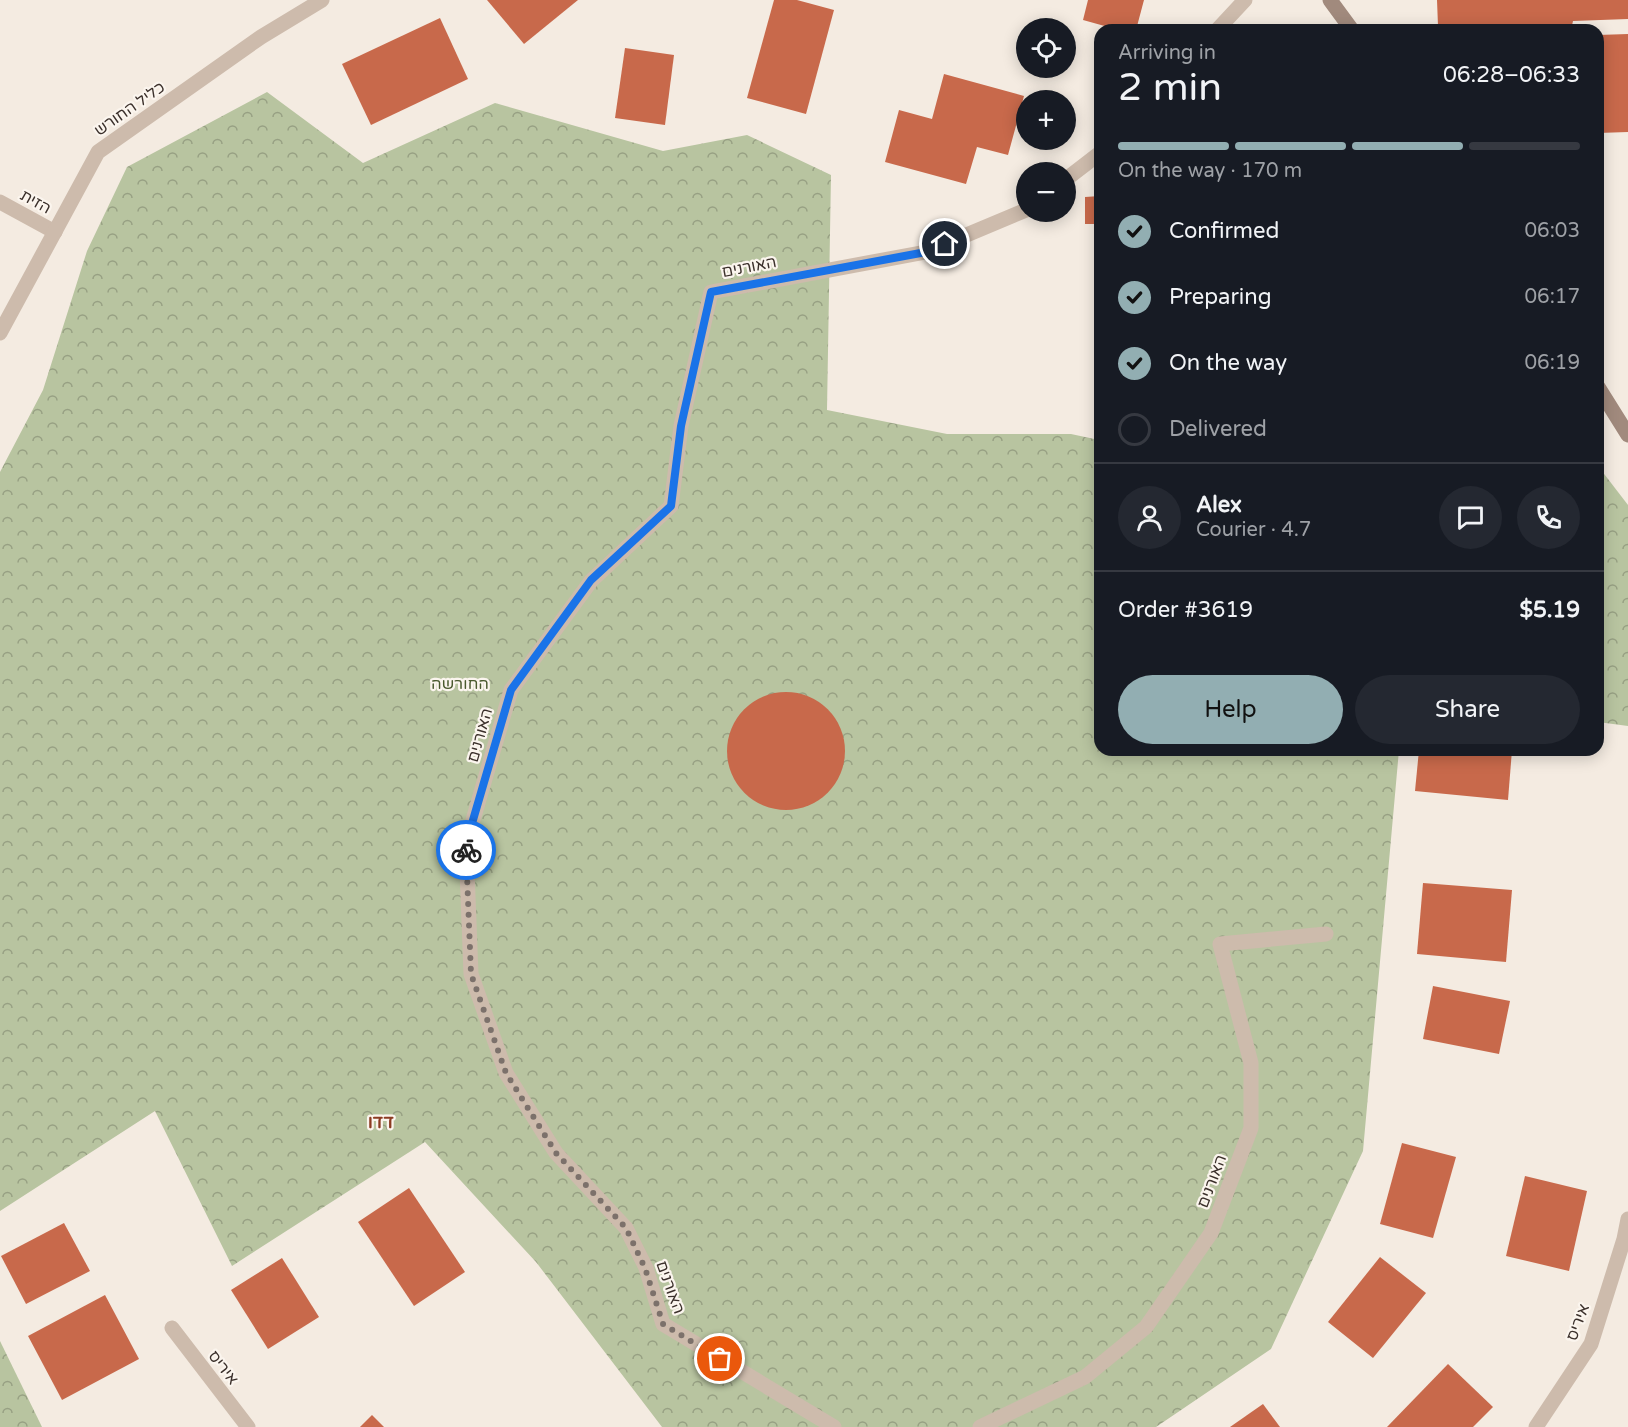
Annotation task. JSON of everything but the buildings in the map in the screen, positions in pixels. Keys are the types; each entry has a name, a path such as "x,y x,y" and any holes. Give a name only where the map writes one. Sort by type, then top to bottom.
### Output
{"street":[{"name":"כליל החורש","path":"0,333 98,152 261,37 322,0"},
{"path":"1223,24 1245,0"},
{"path":"1330,0 1348,24"},
{"path":"1076,172 1094,158"},
{"name":"הזית","path":"0,202 55,232"},
{"name":"האורנים","path":"834,1427 663,1324 645,1268 626,1228 556,1153 506,1073 471,974 466,844 511,690 591,580 671,506 681,426 711,292 926,252 1016,214"},
{"path":"1604,397 1628,435"},
{"name":"האורנים","path":"980,1427 1086,1377 1146,1327 1211,1233 1251,1128 1251,1063 1220,944 1326,934"},
{"name":"איריס","path":"1536,1427 1591,1344 1628,1220"},
{"name":"איריס","path":"172,1328 248,1427"}],"green space":[{"name":"החורשה","path":"267,92 363,163 495,103 663,151 747,135 831,175 827,410 947,434 1071,434 1094,439 1094,756 1398,756 1363,1151 1271,1349 1156,1427 662,1427 536,1262 425,1142 232,1266 155,1111 0,1211 0,472 43,390 87,251 127,167"},
{"path":"1604,474 1628,505 1628,726 1604,723"},
{"path":"0,1341 42,1427 0,1427"}],"way so far":[{"path":"466,850 471,974 506,1073 556,1153 626,1228 645,1268 663,1324 720,1359"}],"district":[{"name":"דדו","path":"381,1122"}],"route":[{"path":"466,850 511,690 591,580 671,506 681,426 711,292 926,252 945,244"}]}
